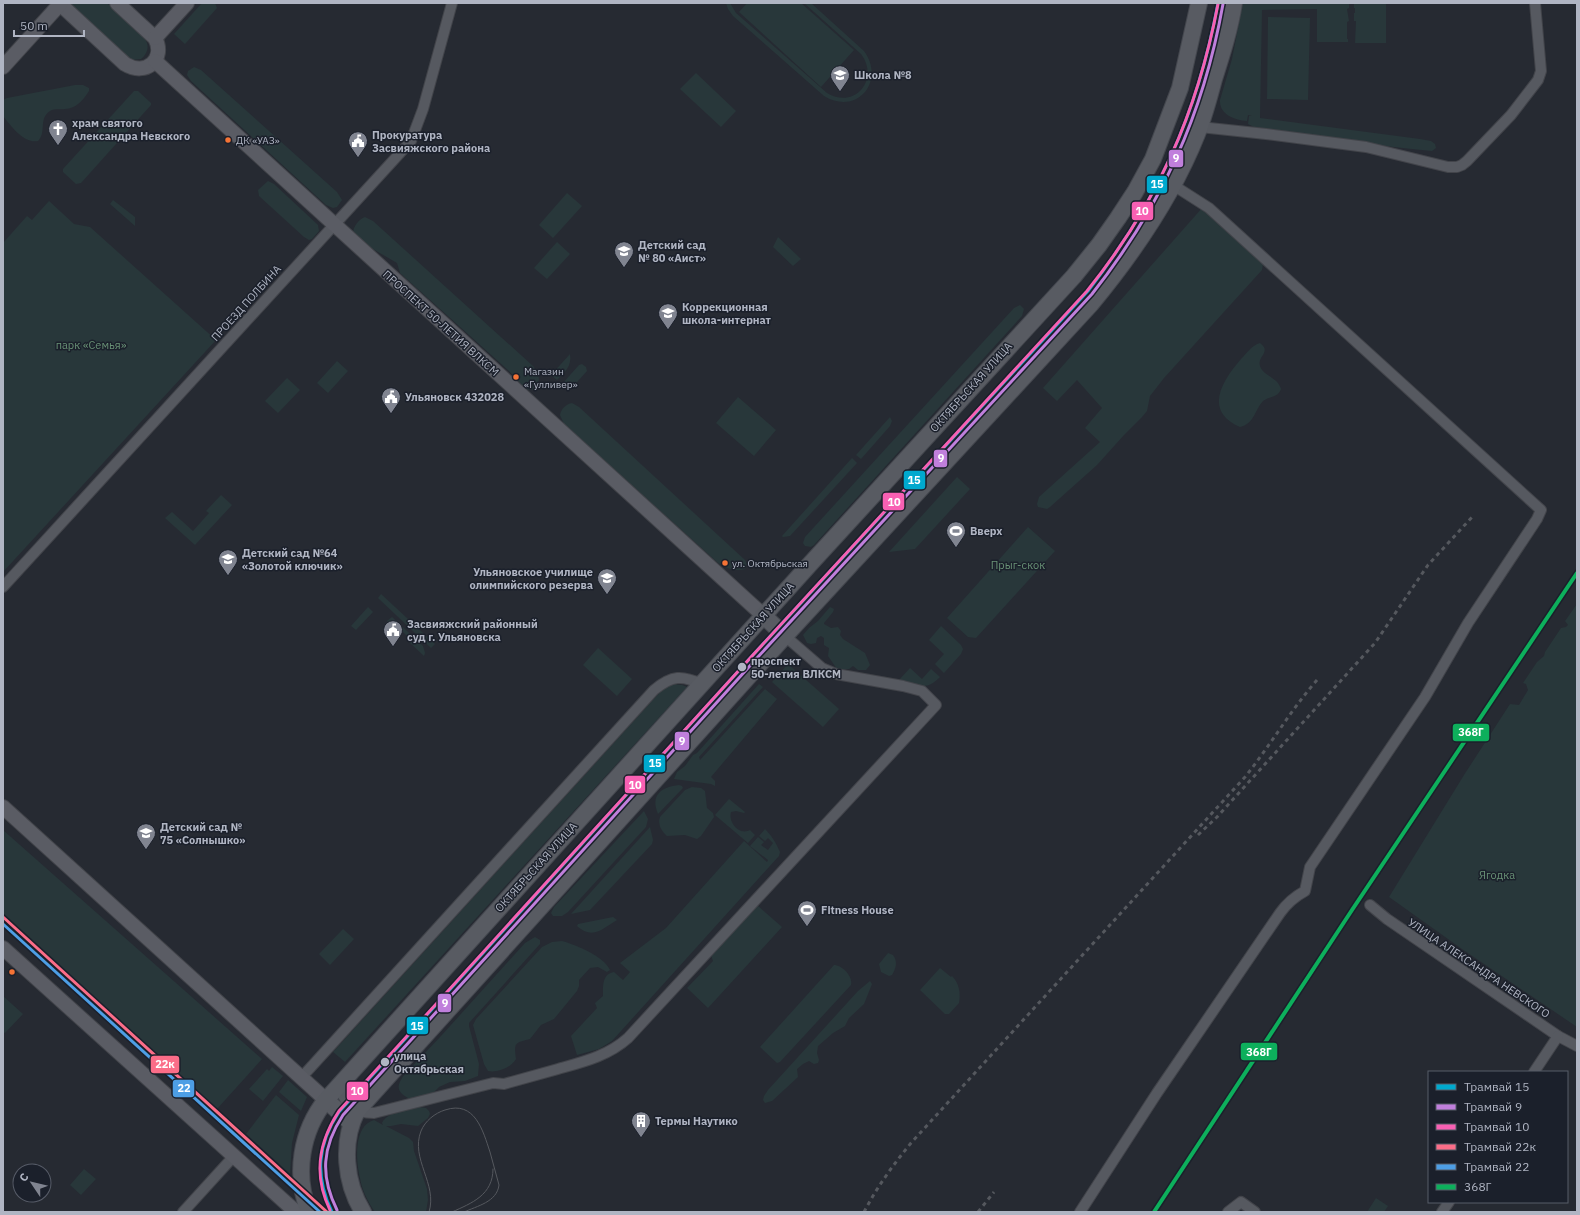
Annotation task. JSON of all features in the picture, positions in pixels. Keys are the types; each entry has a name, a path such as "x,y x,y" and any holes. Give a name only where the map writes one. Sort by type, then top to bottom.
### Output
{"main road":[{"name":"ОКТЯБРЬСКАЯ УЛИЦА","path":"309,1212 305,1199 302,1178 302,1153 309,1128 326,1100 702,684 1074,276 1099,245 1135,192 1153,159 1180,88 1199,3"},
{"path":"363,1212 356,1201 350,1178 347,1146 350,1116 785,636 1091,304 1121,268 1137,245 1186,161 1200,127 1231,25 1234,3"},
{"path":"764,616 785,636"},
{"path":"326,1100 350,1116"}],"street":[{"path":"3,66 60,3 132,68 137,69 148,67 154,61 159,50 155,38 117,3"},
{"path":"155,38 186,3"},
{"name":"ПРОЕЗД ПОЛБИНА","path":"3,587 411,141 423,109 452,3"},
{"path":"1200,127 1366,147 1448,167 1462,165 1511,115 1538,80 1541,71 1535,3"},
{"name":"ПРОСПЕКТ 50-ЛЕТИЯ ВЛКСМ","path":"154,61 764,616"},
{"path":"1080,1212 1157,1093 1276,919 1287,904 1297,895 1305,891 1310,867 1425,697 1465,628 1537,519 1541,510 1209,208 1173,185"},
{"path":"341,1083 341,1090 350,1116 363,1113 374,1113 494,1083 504,1084 602,1056 619,1046 637,1029 936,705 922,691 903,686 836,674 822,668 785,636"},
{"path":"301,1078 654,690 663,683 676,677 688,678 702,684"},
{"path":"3,807 326,1100"},
{"name":"УЛИЦА АЛЕКСАНДРА НЕВСКОГО","path":"1370,905 1386,919 1558,1036 1577,1046"},
{"path":"3,948 296,1212"},
{"path":"1535,1071 1558,1036"},
{"path":"183,1212 234,1156"},
{"path":"1228,1212 1241,1202 1255,1212"},
{"path":"1442,1212 1448,1203"}],"green space":[{"path":"71,3 107,3 141,34 147,43 147,52 141,59 131,60 73,8"},
{"path":"202,3 215,3 217,8 185,44 174,34"},
{"path":"726,3 730,3 736,13 827,93 837,97 847,98 855,95 862,89 866,82 868,73 866,64 861,54 804,3 811,3 864,51 870,62 872,74 870,84 865,92 857,98 847,102 836,101 824,96 733,16"},
{"path":"747,3 801,3 854,50 821,87 739,12"},
{"path":"1243,3 1349,3 1349,8 1347,9 1349,21 1347,22 1348,42 1317,42 1317,9 1262,10 1260,118 1420,139 1431,141 1435,144 1436,148 1432,151 1410,149 1254,127 1248,124 1249,116 1252,116 1248,115 1247,121 1233,118 1225,113 1220,105 1220,100 1232,59"},
{"path":"1354,3 1386,3 1386,43 1355,43 1356,21 1354,21"},
{"path":"1268,17 1310,18 1308,100 1267,99"},
{"path":"194,67 201,70 337,192 342,200 337,207 333,208 326,205 191,81 187,75 188,71"},
{"path":"696,73 736,111 721,127 680,89"},
{"path":"75,85 83,85 89,88 89,91 82,100 73,107 69,109 50,111 46,114 43,122 42,134 38,141 28,140 23,137 3,116 3,100 7,98"},
{"path":"134,91 138,91 151,103 151,105 81,183 76,184 63,172 63,169"},
{"path":"268,181 274,184 318,225 319,231 312,239 309,240 304,237 259,196 258,190"},
{"path":"567,193 582,206 553,238 539,225"},
{"path":"113,200 135,217 135,226 110,204"},
{"name":"парк «Семья»","path":"49,201 74,224 90,227 216,340 3,572 3,243 27,216 32,220"},
{"path":"1203,207 1263,264 1262,270 1164,378 1150,396 1147,411 1097,465 1050,507 1047,509 1038,507 1037,504 1039,497 1100,442 1085,428 1102,408 1077,380 1057,401 1043,388"},
{"path":"365,217 373,221 533,366 539,379 539,382 535,388 532,390 525,389 509,371 400,273 397,263 366,245 353,233 357,224"},
{"path":"778,237 801,259 793,266 773,247"},
{"path":"557,242 570,254 547,279 534,268"},
{"path":"1020,305 1024,309 1022,316 814,545 811,547 805,546 803,543 805,537 1014,308"},
{"path":"1260,343 1265,349 1260,359 1260,366 1264,372 1277,382 1281,389 1278,394 1263,401 1249,423 1240,427 1229,420 1222,413 1219,404 1220,395 1223,386 1234,368 1249,350"},
{"path":"570,354 569,365 557,380 551,375"},
{"path":"337,361 348,371 328,393 317,383"},
{"path":"582,364 586,367 587,371 569,391 562,384 579,365"},
{"path":"287,378 300,390 278,413 265,401"},
{"path":"738,397 776,430 754,456 716,423"},
{"path":"572,403 579,407 745,560 747,564 745,569 730,569 717,562 564,424 560,415 566,406"},
{"path":"890,417 892,421 890,426 861,459 856,455"},
{"path":"852,458 857,463 790,536 783,537 782,536"},
{"path":"957,477 970,489 915,549 889,552"},
{"path":"221,495 232,505 195,545 165,518 172,512 193,531 209,513 206,511"},
{"name":"Прыг-скок","path":"1028,527 1055,551 976,638 968,637 947,618"},
{"path":"381,594 435,644 431,648 378,598"},
{"name":"Ягодка","path":"1577,604 1577,1027 1462,949 1389,897 1464,775 1510,704 1519,705 1528,690 1526,684 1523,683 1537,662 1544,656 1545,652 1561,628 1568,625 1565,621"},
{"path":"368,607 373,612 356,630 351,626"},
{"path":"830,607 834,609 833,612 824,624 831,628 838,627 841,631 840,635 843,639 865,653 870,665 866,670 858,670 853,666 849,669 837,669 828,656 829,648 824,645 824,638 821,636 817,638 816,643 807,643 803,635"},
{"path":"392,617 423,646 425,653 424,656 407,640 408,637 400,629 397,631 387,621"},
{"path":"941,626 961,645 963,649 961,654 944,673 935,664 944,654 929,640"},
{"path":"598,648 632,679 617,696 583,665"},
{"path":"788,664 839,709 823,727 772,682"},
{"path":"910,668 922,679 931,669 940,677 926,686 916,686 899,680"},
{"path":"672,684 687,687 345,1062 333,1052 662,690"},
{"path":"759,684 763,687 699,757 700,760 765,689 777,699 711,777 715,781 715,786 711,784 674,779 677,772 685,766 693,755 697,753"},
{"path":"679,785 683,788 658,814 655,802 656,797 662,790"},
{"path":"692,787 701,788 705,791 707,808 713,813 714,817 701,836 697,839 685,835 667,836 660,828 660,817 685,790"},
{"path":"729,799 745,812 731,812 731,820 735,827 742,831 750,830 755,835 748,843 715,815"},
{"path":"644,811 648,819 646,827 568,912 562,916 553,916 551,913 554,907"},
{"path":"650,827 653,840 652,844 590,910 571,914"},
{"path":"765,829 777,846 780,852 779,856 612,1041 599,1049 577,1055 571,1036 597,1008 595,1003 603,996 604,981 607,975 614,972 623,980 630,972 620,963 666,928 744,841 767,862 768,860 750,846 758,837 764,842 761,845 768,850 773,843 768,838 765,841 759,836"},
{"path":"3,830 262,1059 217,1109 3,916"},
{"path":"757,905 782,927 708,1008 687,988 713,961 711,955"},
{"path":"613,917 617,920 602,930 593,933 583,930 577,926 578,924"},
{"path":"343,929 354,939 330,965 319,954"},
{"path":"535,937 540,940 540,944 469,1023 479,1064 478,1076 465,1081 450,1082 439,1087 433,1093 412,1100 403,1095 399,1090 399,1083 405,1074 525,943"},
{"path":"562,941 582,948 596,956 607,965 610,970 607,972 598,967 590,968 579,980 577,991 554,1019 541,1025 530,1039 516,1044 516,1059 514,1062 504,1069 488,1071 484,1064 473,1025 476,1019 542,947 552,942"},
{"path":"888,953 893,955 896,963 892,975 889,976 881,972 879,964"},
{"path":"834,965 837,965 843,969 849,975 851,985 780,1062 777,1063 760,1047"},
{"path":"940,968 951,977 952,976 959,988 959,1003 949,1014 945,1014 920,990"},
{"path":"870,981 872,984 864,1004 849,1018 845,1026 833,1033 818,1046 818,1063 814,1064 809,1061 803,1064 797,1069 798,1077 772,1101 765,1103 763,1100 768,1090 858,991"},
{"path":"3,996 23,1014 5,1033 3,1032"},
{"path":"272,1067 283,1076 263,1101 249,1089 267,1069 269,1071"},
{"path":"288,1080 307,1097 301,1111 279,1092"},
{"path":"276,1095 299,1115 292,1143 290,1174 246,1134"},
{"path":"419,1107 426,1108 430,1114 428,1118 418,1126 401,1124 386,1126 409,1138 413,1142 414,1151 427,1189 428,1200 426,1212 375,1212 366,1196 359,1171 357,1154 359,1137 362,1129 374,1120 383,1125 382,1123 388,1116 404,1110"},
{"path":"84,1169 96,1179 81,1195 70,1185"},
{"path":"1376,1198 1388,1206 1384,1212 1367,1212"}],"tram line":[{"name":"15","path":"332,1212 323,1186 321,1161 326,1136 339,1112 753,655 1088,291 1113,257 1135,224 1154,190 1186,120 1199,83 1218,3"},
{"name":"10","path":"330,1210 321,1184 320,1159 326,1135 339,1111 752,656 1087,291 1112,258 1154,191 1171,156 1199,83 1218,4"},
{"name":"9","path":"337,1210 328,1185 326,1162 327,1150 336,1127 343,1115 757,658 1092,294 1117,261 1159,193 1191,122 1204,84 1223,4"},
{"name":"22к","path":"3,917 327,1212"},
{"name":"22","path":"3,924 320,1212"},
{"path":"429,1212 431,1202 430,1191 419,1152 421,1131 425,1124 434,1115 441,1111 455,1108 464,1109 471,1113 481,1127 499,1185 495,1196 486,1203 464,1212"},
{"path":"452,1212 474,1201 485,1192 492,1178 493,1169"}],"railway":[{"path":"1198,835 1217,817 1375,643 1428,565 1473,516"},
{"path":"864,1212 886,1176 911,1143 1245,777 1317,680"},
{"path":"978,1212 994,1192"}],"transit line":[{"name":"368Г","path":"1154,1212 1352,910 1577,573"}],"place":[{"name":"Школа №8","path":"840,92"},
{"name":"ДК «УАЗ»","path":"228,140"},
{"name":"храм святого Александра Невского","path":"58,146"},
{"name":"Прокуратура Засвияжского района","path":"358,158"},
{"name":"Детский сад № 80 «Аист»","path":"624,268"},
{"name":"Коррекционная школа-интернат","path":"668,330"},
{"name":"Магазин «Гулливер»","path":"516,377"},
{"name":"Ульяновск 432028","path":"391,414"},
{"name":"Вверх","path":"956,548"},
{"name":"ул. Октябрьская","path":"725,563"},
{"name":"Детский сад №64 «Золотой ключик»","path":"228,576"},
{"name":"Ульяновское училище олимпийского резерва","path":"607,595"},
{"name":"Засвияжский районный суд г. Ульяновска","path":"393,647"},
{"name":"проспект 50-летия ВЛКСМ","path":"742,667"},
{"name":"Детский сад № 75 «Солнышко»","path":"146,850"},
{"name":"Fitness House","path":"807,927"},
{"name":"улица Октябрьская","path":"385,1062"},
{"name":"Термы Наутико","path":"641,1138"}]}
